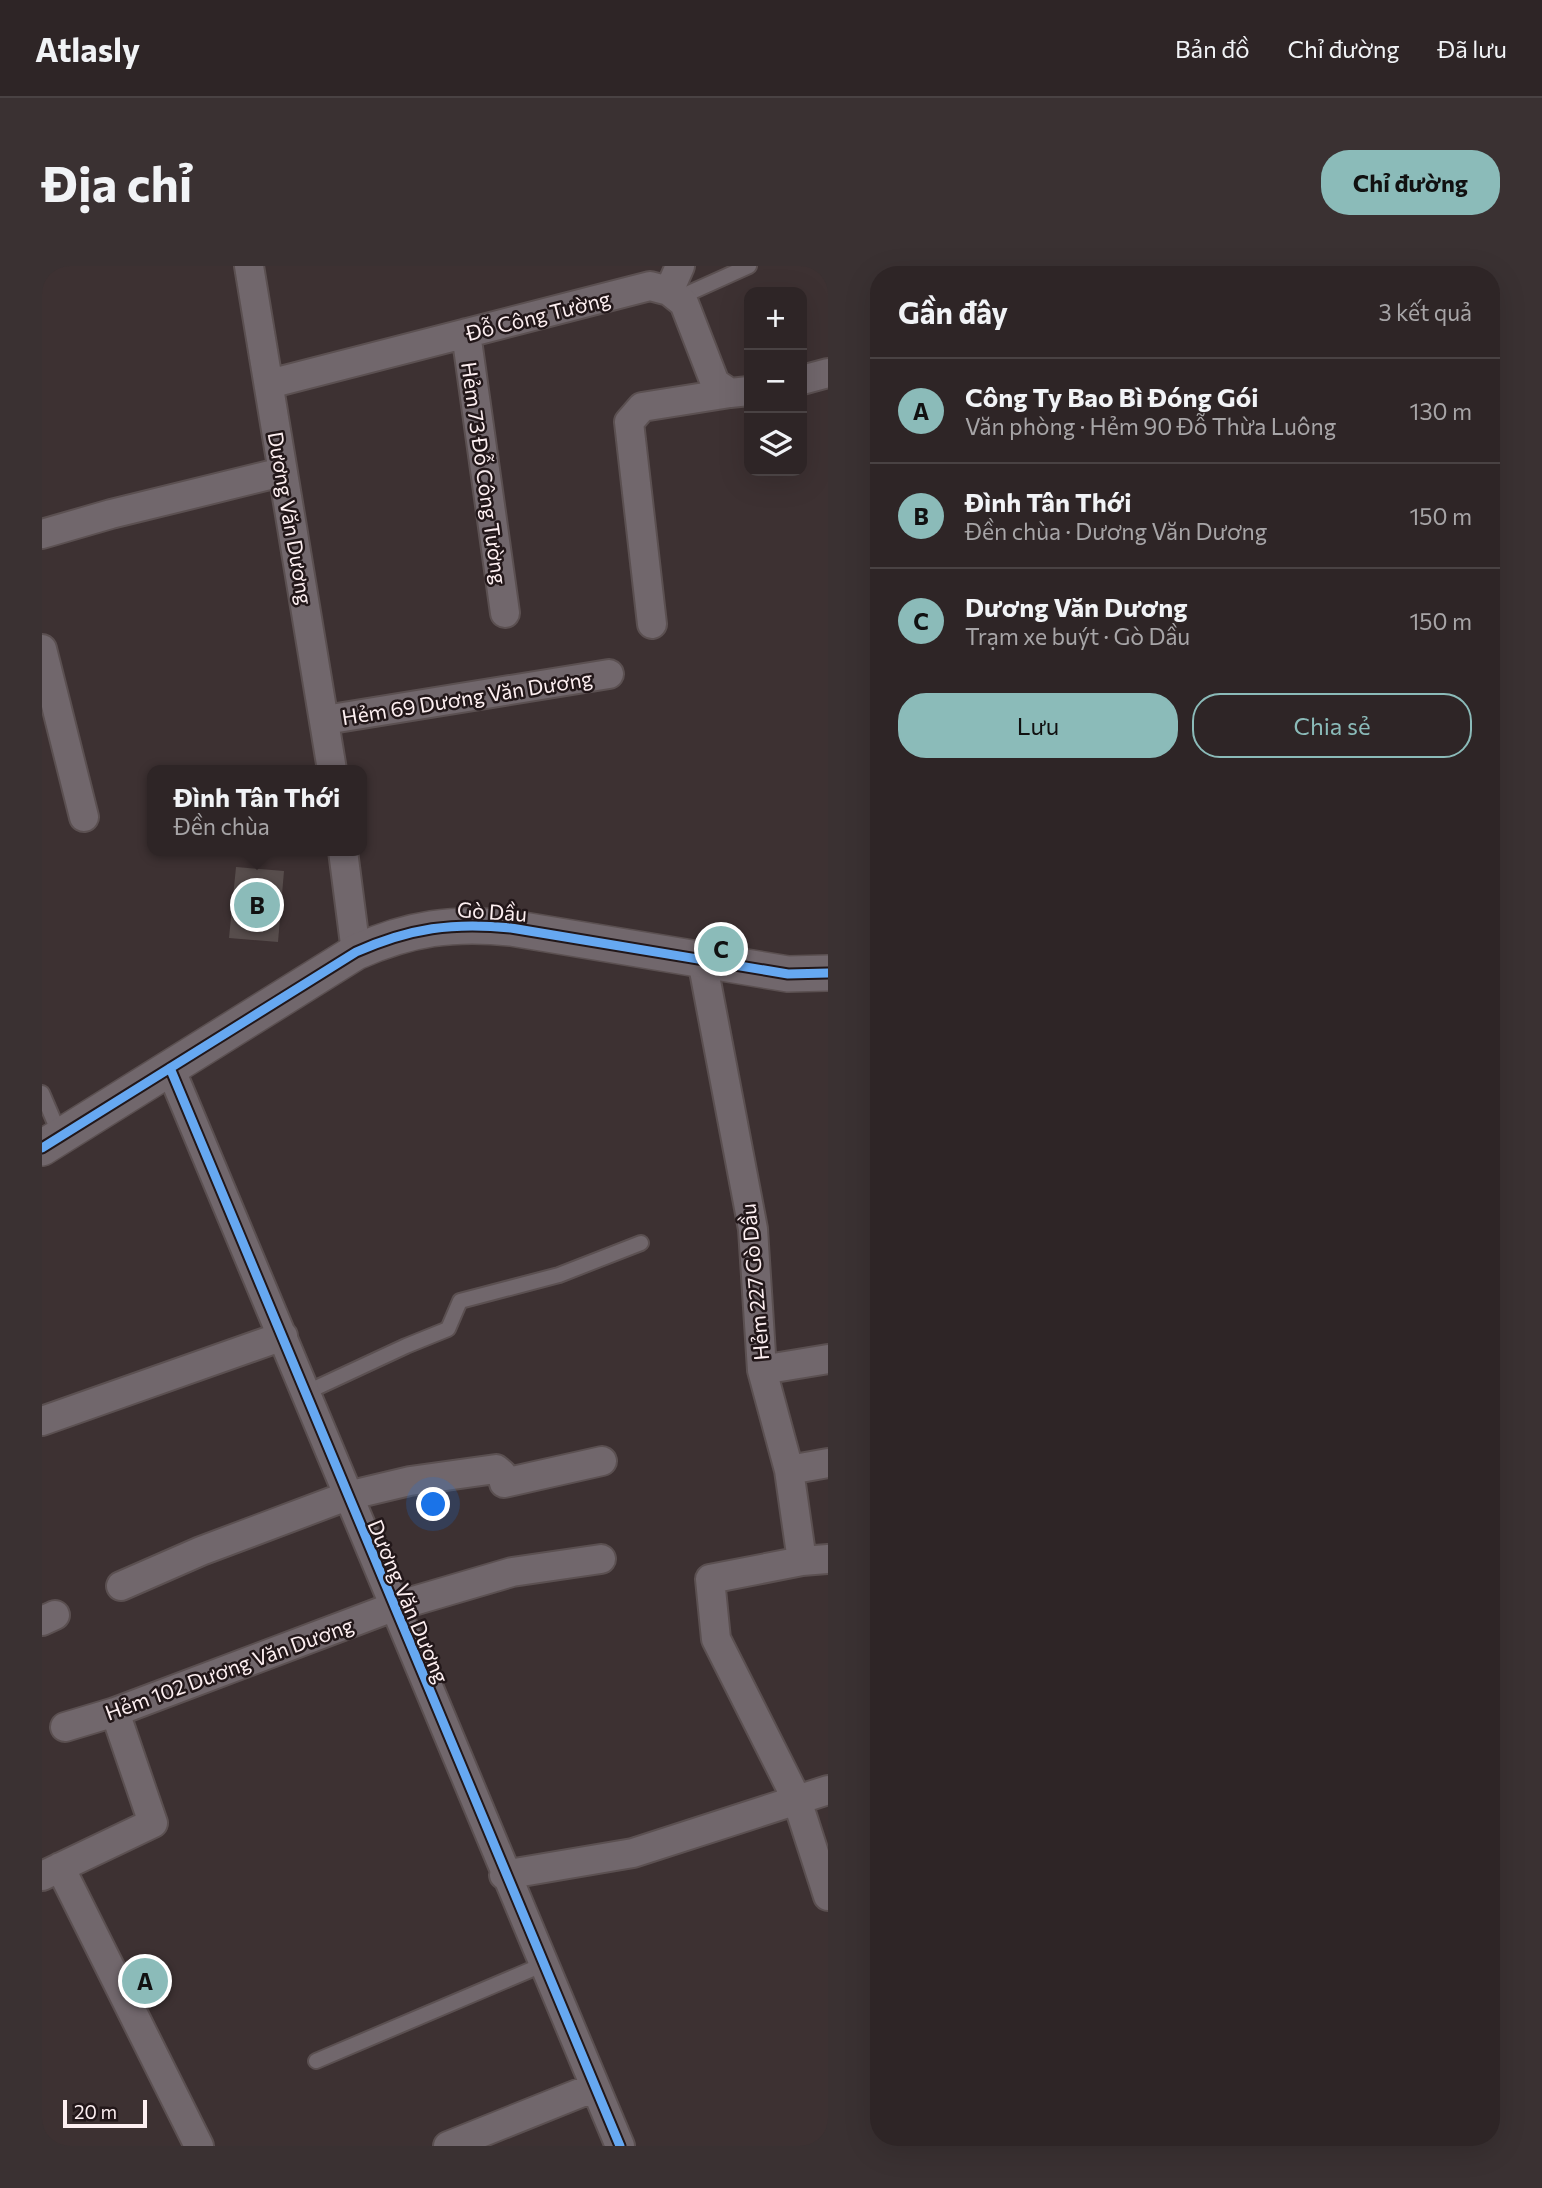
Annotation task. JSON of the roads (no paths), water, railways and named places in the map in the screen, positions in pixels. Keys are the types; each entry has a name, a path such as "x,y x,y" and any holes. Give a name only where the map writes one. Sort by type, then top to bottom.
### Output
{"street":[{"name":"Dương Văn Dương","path":"249,266 331,765"},
{"name":"Đỗ Công Tường","path":"269,384 650,286 676,285"},
{"path":"676,285 715,383 739,392"},
{"name":"Hẻm 73 Đỗ Công Tường","path":"466,333 505,612"},
{"path":"807,379 828,373"},
{"path":"652,624 629,422 642,407 739,392"},
{"path":"42,534 111,514 282,472"},
{"path":"42,649 84,817"},
{"name":"Hẻm 69 Dương Văn Dương","path":"325,720 609,674"},
{"path":"344,856 356,952"},
{"name":"Gò Dầu","path":"51,1142 356,952 415,930 446,925 512,928 788,974 828,972"},
{"name":"Hẻm 227 Gò Dầu","path":"702,960 753,1229 762,1370 815,1560"},
{"name":"Dương Văn Dương","path":"170,1068 542,1965 620,2146"},
{"path":"42,1421 283,1336"},
{"path":"762,1370 828,1359"},
{"path":"121,1586 201,1551 347,1496 410,1481 496,1469 502,1474 503,1483 602,1461"},
{"path":"789,1470 828,1463"},
{"name":"Hẻm 102 Dương Văn Dương","path":"65,1727 115,1712 393,1607 512,1572 601,1559"},
{"path":"815,1560 710,1579 716,1639 797,1800 828,1896"},
{"path":"115,1712 153,1823 51,1871 198,2146"},
{"path":"505,1875 633,1853 828,1790"},
{"path":"448,2146 595,2087"}],"lane":[{"path":"676,285 749,266"},
{"path":"42,1093 51,1142"},
{"path":"305,1393 448,1329 460,1301 559,1275 641,1243"},
{"path":"316,2061 542,1965"}],"place":[{"name":"Đình Tân Thới","path":"257,905"},
{"name":"Dương Văn Dương","path":"721,949"},
{"name":"Công Ty Bao Bì Đóng Gói","path":"145,1981"}]}
